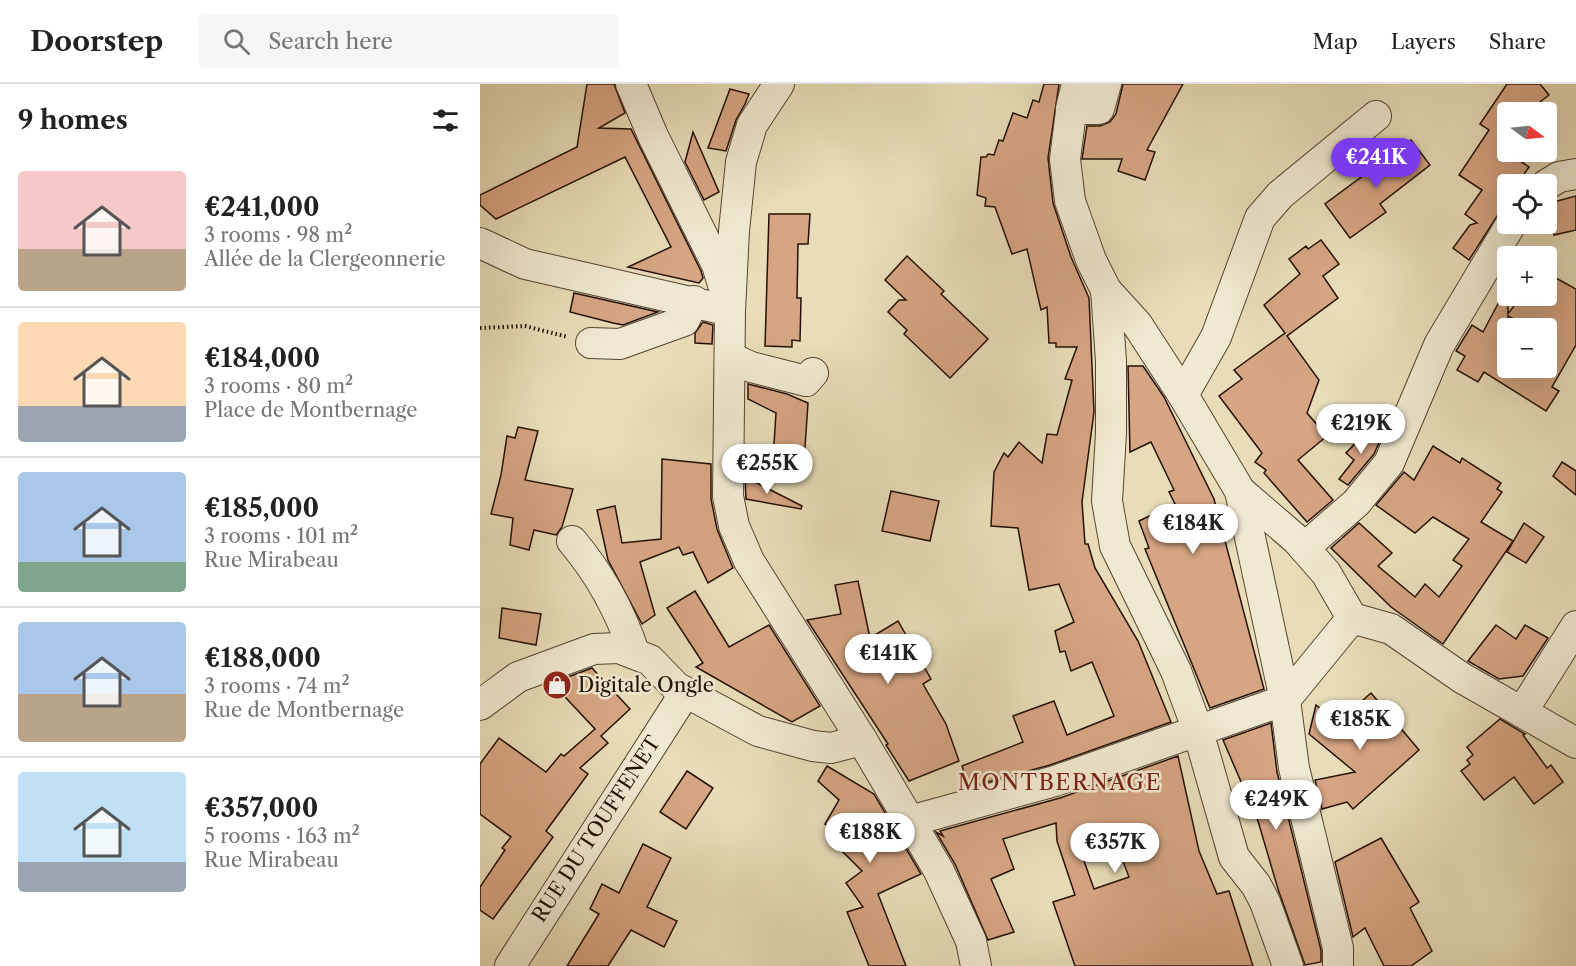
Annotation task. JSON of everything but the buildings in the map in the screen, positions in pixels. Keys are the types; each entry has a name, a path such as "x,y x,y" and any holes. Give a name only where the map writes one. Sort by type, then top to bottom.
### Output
{"street":[{"path":"631,84 717,264 730,311"},
{"path":"779,84 752,125 741,162 734,231 730,311 728,496 734,526 749,561 862,740 939,870 971,941 976,966"},
{"path":"1106,84 1099,109 1074,96 1065,159 1070,201 1091,260 1107,290 1137,324 1183,395 1240,491 1304,548 1326,573 1352,618 1390,629 1462,678 1576,743"},
{"path":"1183,395 1213,344 1260,218 1280,195 1376,116"},
{"path":"1557,178 1576,174"},
{"path":"1304,548 1356,503 1389,463 1439,345 1505,234"},
{"path":"480,243 525,264 547,270 694,301 730,311"},
{"path":"1107,290 1112,409 1107,501 1115,546 1176,671 1198,731 1234,856 1265,902 1288,966"},
{"path":"591,343 620,344 684,321 694,301"},
{"path":"731,358 750,367 812,381"},
{"path":"1240,491 1285,700 1294,768 1338,948 1338,966"},
{"path":"572,541 594,567 623,621 634,652"},
{"path":"910,821 1055,781 1285,700 1352,618"},
{"path":"1522,712 1576,626"},
{"path":"481,702 518,677 594,649 619,648 650,660 676,687 685,693 736,721 780,738 831,748 862,740"},
{"name":"RUE DU TOUFFENET","path":"510,966 685,693"}],"path":[{"path":"480,328 525,326 591,343"}],"place":[{"name":"Digitale Ongle","path":"557,685"}],"district":[{"name":"MONTBERNAGE","path":"1060,782"}]}
